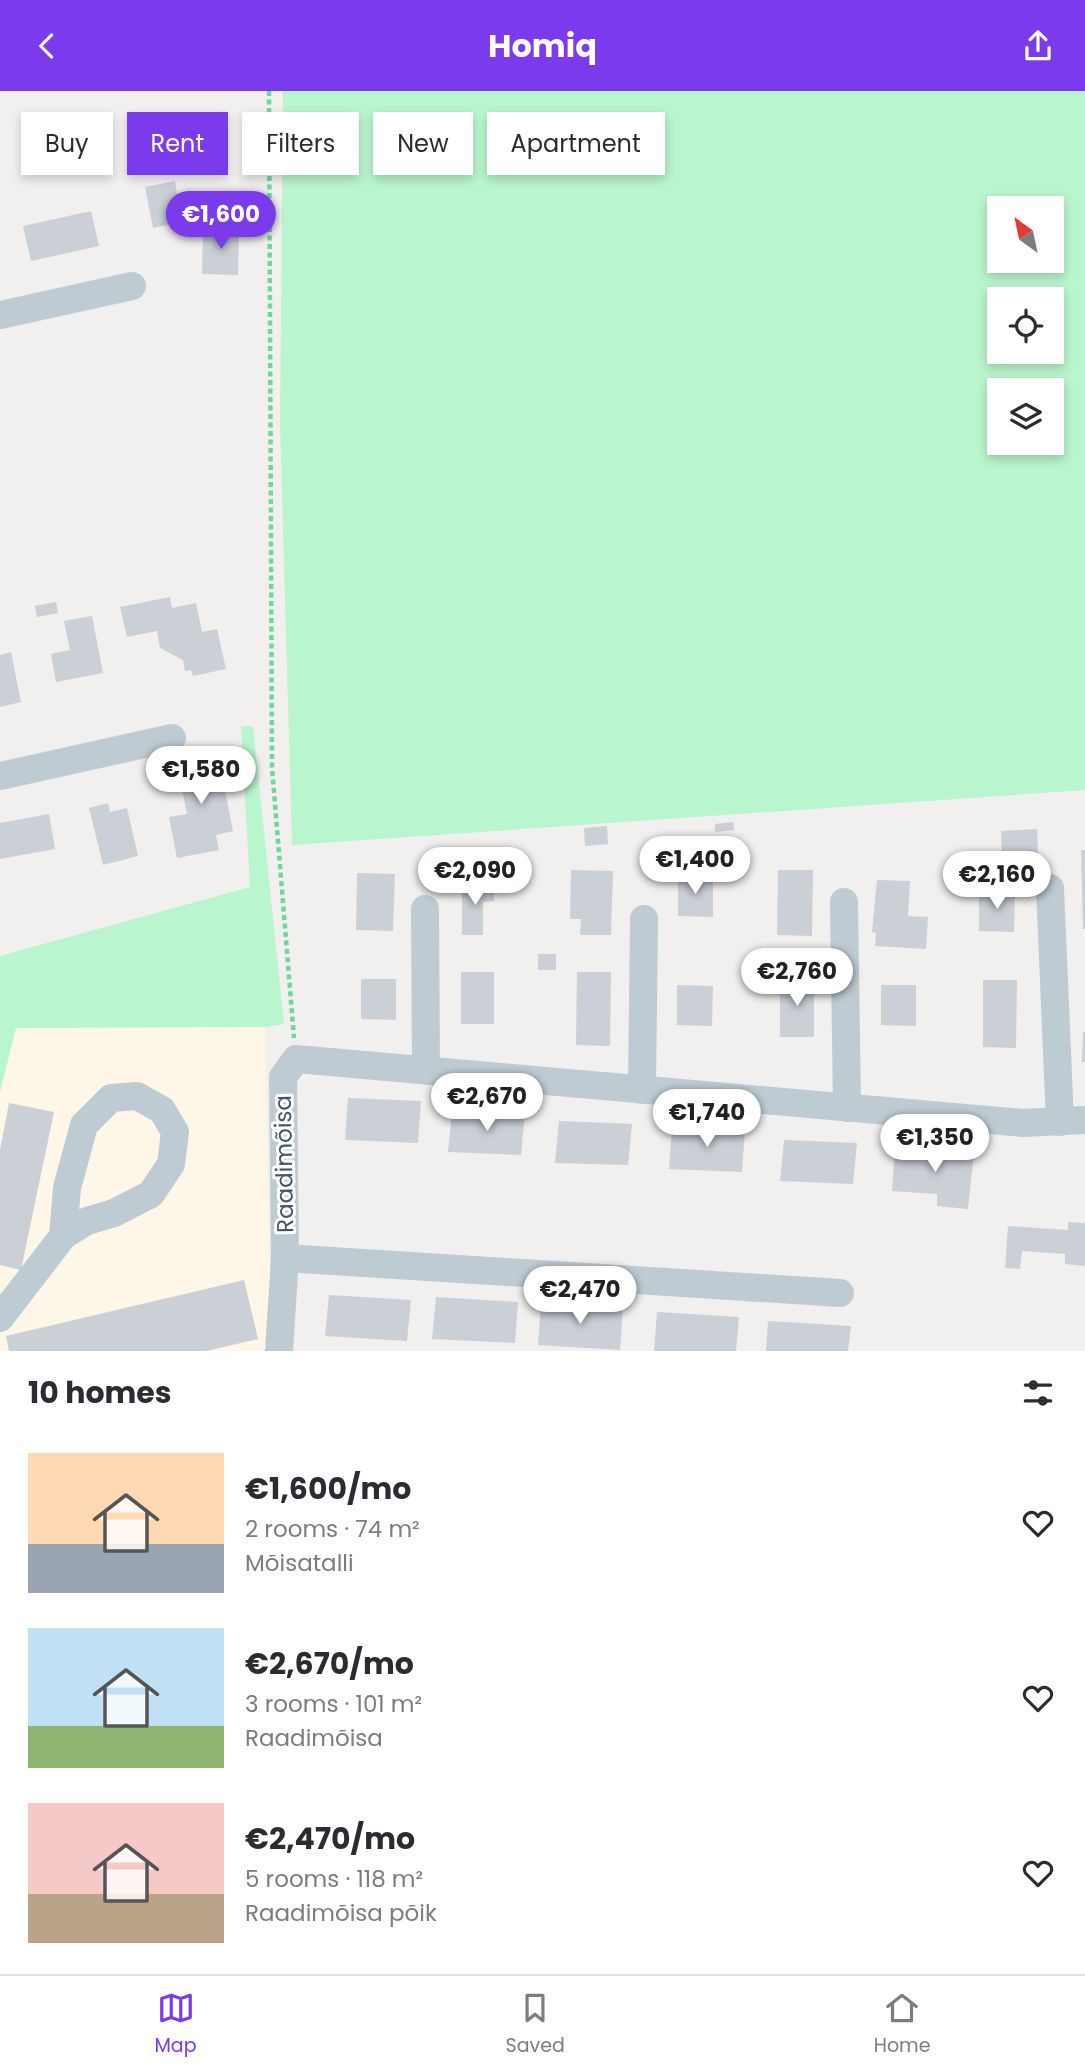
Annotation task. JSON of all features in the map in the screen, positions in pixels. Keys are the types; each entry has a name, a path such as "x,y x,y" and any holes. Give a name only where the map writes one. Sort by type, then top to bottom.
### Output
{"street":[{"path":"0,315 132,286"},
{"path":"0,776 172,738"},
{"path":"296,1059 1023,1123 1072,1121 1050,888"},
{"path":"844,902 846,1108"},
{"path":"425,909 426,1071"},
{"path":"642,1090 644,919"},
{"name":"Raadimõisa","path":"279,1351 285,1258 283,1077 296,1059"},
{"path":"0,1318 63,1237 87,1221 114,1213 151,1194 171,1164 175,1132 162,1110 136,1096 111,1097 84,1125 67,1188 63,1237"},
{"path":"285,1258 839,1293"}],"path":[{"path":"270,91 271,767 296,1059"}],"shaded area":[{"path":"265,1027 271,1343 265,1351 0,1351 0,1092 15,1028"}],"green space":[{"path":"283,91 1085,91 1085,790 292,845 280,425 282,175 359,175 359,112 283,112"},
{"path":"241,726 253,726 284,1024 265,1027 16,1028 0,1092 0,956 250,887"}],"building":[{"path":"175,181 177,194 185,192 189,209 180,211 182,222 153,228 145,187"},
{"path":"91,211 99,246 31,261 23,226"},
{"path":"203,227 239,228 238,275 202,274"},
{"path":"170,597 172,608 196,603 202,632 217,629 226,669 193,676 191,670 185,671 183,660 160,648 157,631 127,637 120,607"},
{"path":"56,602 58,613 37,617 35,606"},
{"path":"92,616 103,673 56,682 51,654 70,650 64,621"},
{"path":"11,652 21,702 0,707 0,655"},
{"path":"217,750 233,831 216,835 219,850 177,858 169,817 187,814 176,758"},
{"path":"108,803 110,812 127,808 138,856 103,865 89,808"},
{"path":"49,814 55,849 0,859 0,823"},
{"path":"733,822 734,830 715,832 715,824"},
{"path":"607,826 608,844 585,846 584,828"},
{"path":"1037,829 1038,854 1002,856 1001,831"},
{"path":"1081,850 1085,850 1085,929 1083,929"},
{"path":"571,870 613,871 611,935 580,935 581,919 570,919"},
{"path":"778,870 813,870 812,936 777,935"},
{"path":"357,873 395,874 393,931 356,930"},
{"path":"678,875 713,876 713,917 678,916"},
{"path":"877,880 910,881 908,916 928,917 926,949 875,946 876,933 872,932"},
{"path":"462,884 494,884 494,901 483,902 483,935 462,935"},
{"path":"979,890 1015,891 1014,932 979,931"},
{"path":"538,954 556,954 556,970 538,970"},
{"path":"461,972 494,972 494,1024 461,1024"},
{"path":"577,972 611,972 610,1046 576,1045"},
{"path":"780,978 814,978 814,1037 780,1037"},
{"path":"361,979 396,979 396,1020 361,1019"},
{"path":"983,980 1017,980 1016,1048 983,1047"},
{"path":"677,985 713,986 712,1026 677,1025"},
{"path":"881,985 916,985 916,1026 881,1025"},
{"path":"1085,1032 1085,1062 1082,1062"},
{"path":"348,1098 421,1101 418,1143 345,1140"},
{"path":"9,1103 54,1112 21,1270 0,1265 0,1150"},
{"path":"452,1111 525,1113 521,1155 448,1152"},
{"path":"559,1121 632,1124 628,1165 555,1163"},
{"path":"672,1127 745,1130 742,1172 669,1169"},
{"path":"784,1140 857,1143 853,1184 780,1181"},
{"path":"895,1146 974,1152 968,1209 937,1206 937,1194 892,1191"},
{"path":"1068,1222 1085,1223 1085,1266 1065,1264 1065,1254 1022,1251 1020,1269 1005,1268 1008,1226 1068,1230"},
{"path":"244,1280 258,1339 206,1351 9,1351 6,1336"},
{"path":"329,1295 411,1300 407,1341 325,1336"},
{"path":"436,1297 518,1302 515,1343 432,1339"},
{"path":"541,1303 623,1308 620,1350 538,1345"},
{"path":"657,1312 739,1317 736,1351 654,1351"},
{"path":"768,1321 851,1326 848,1351 766,1351"}]}
